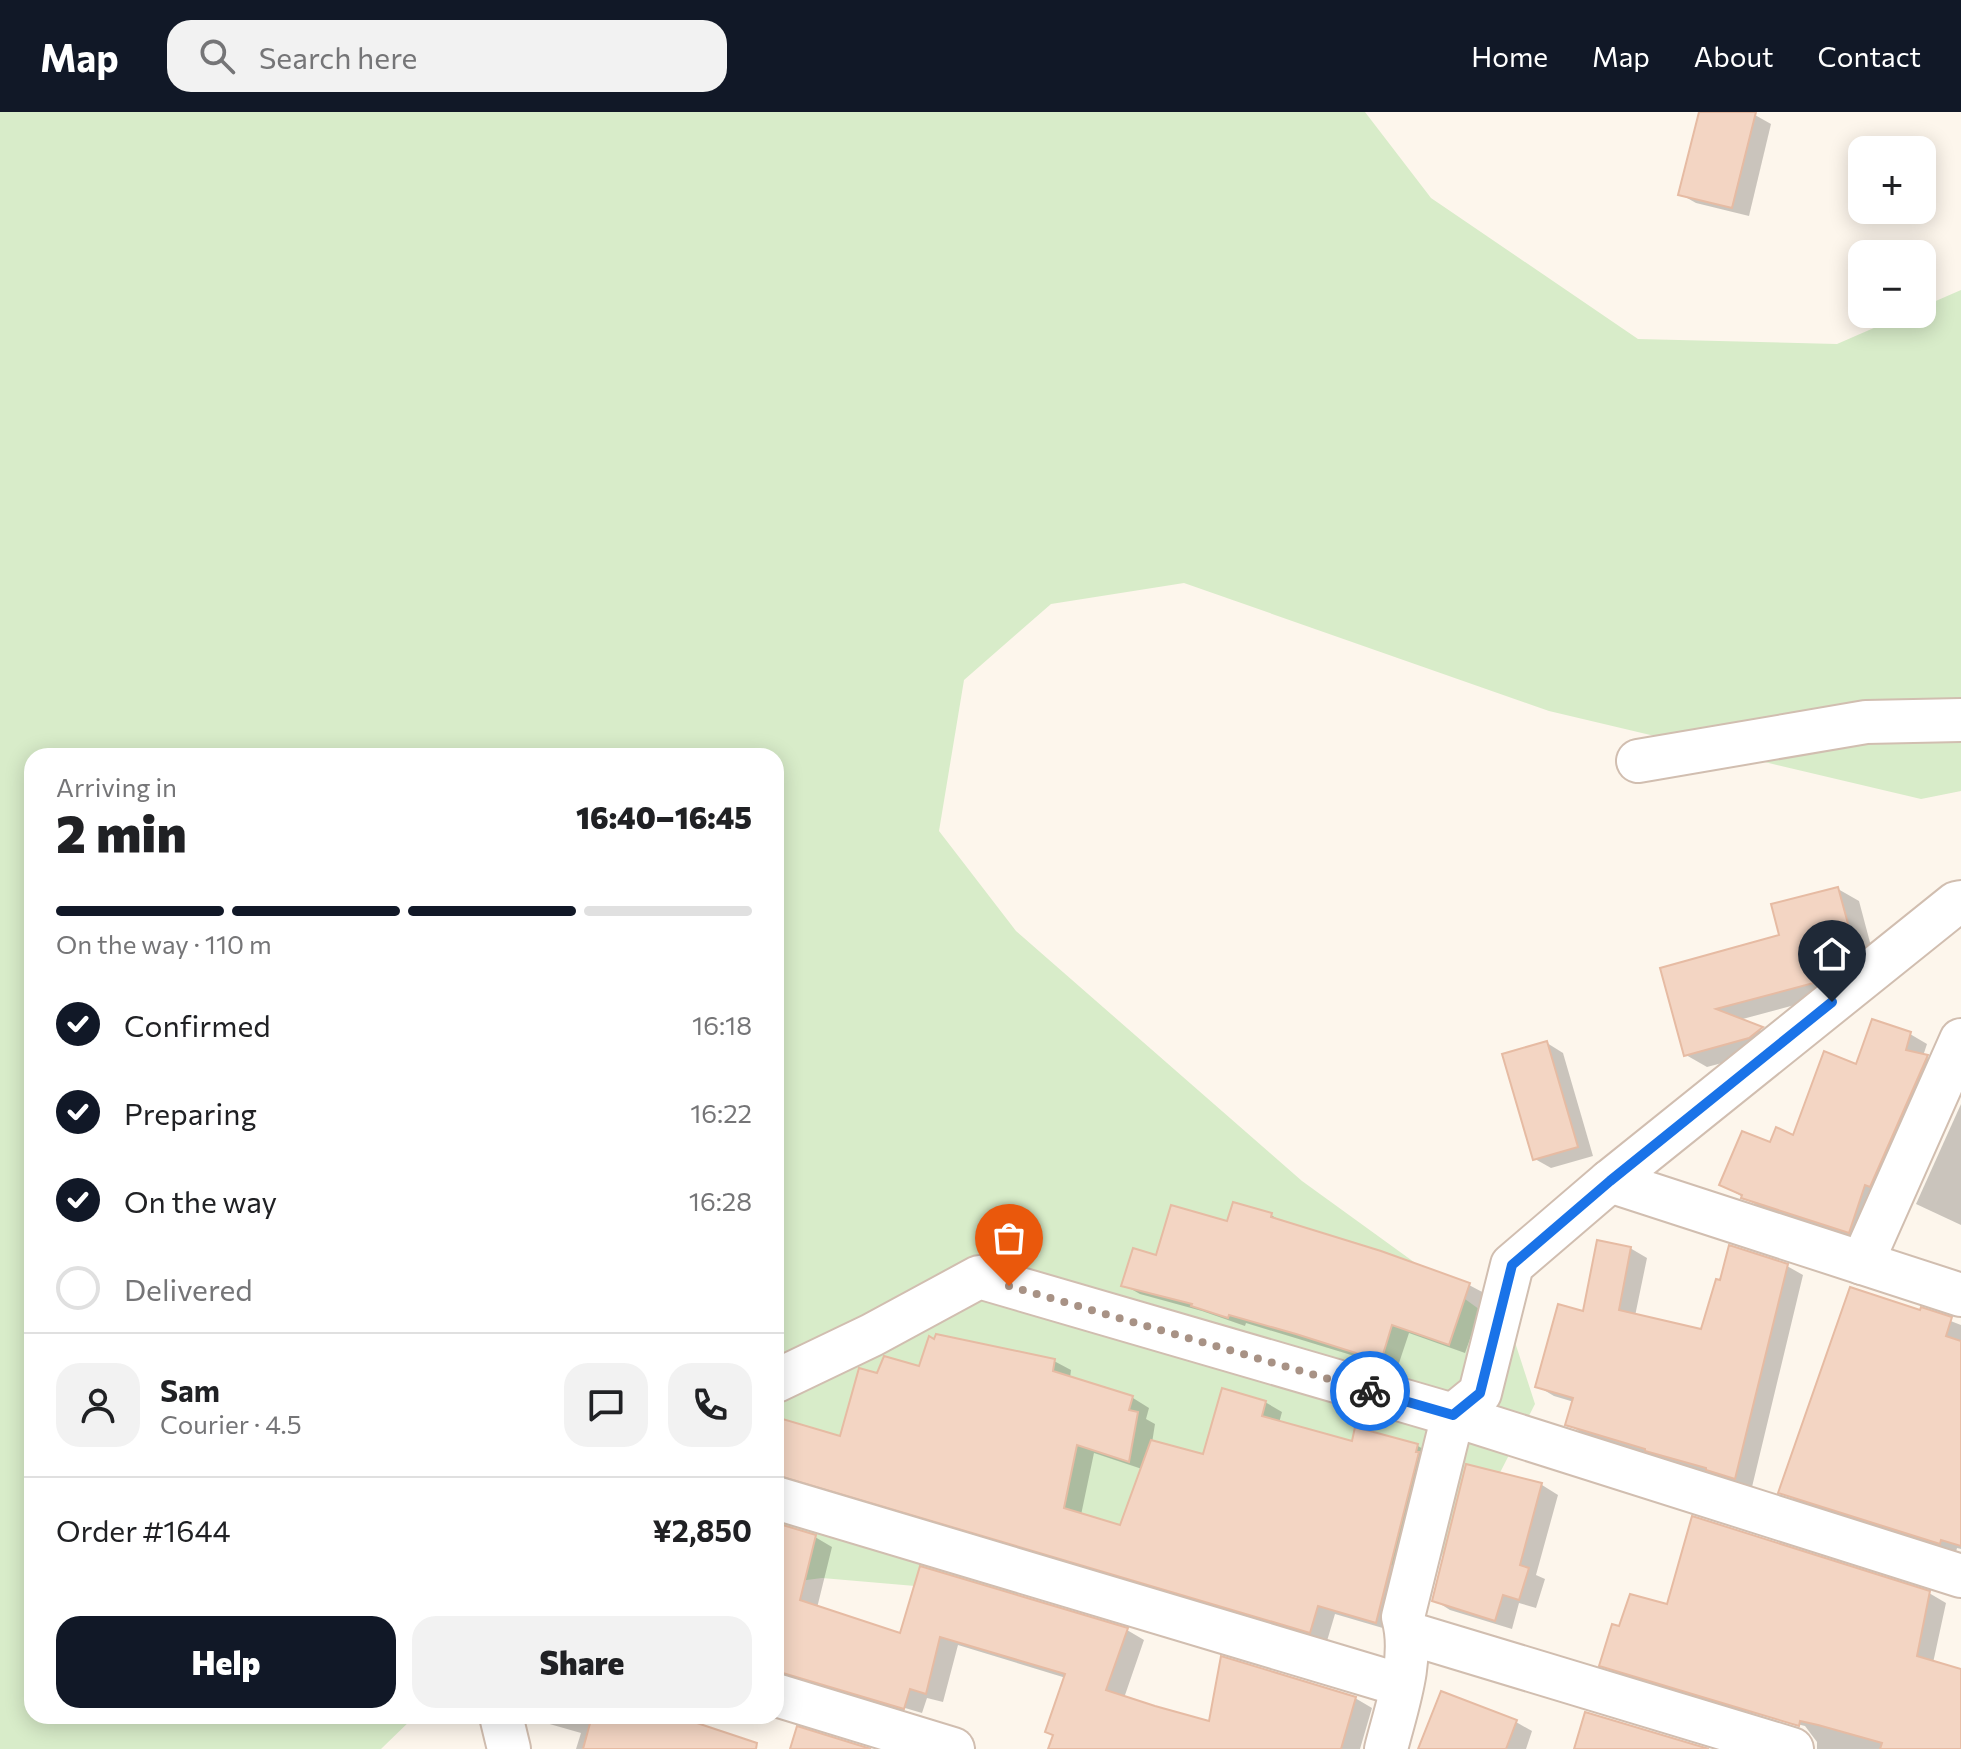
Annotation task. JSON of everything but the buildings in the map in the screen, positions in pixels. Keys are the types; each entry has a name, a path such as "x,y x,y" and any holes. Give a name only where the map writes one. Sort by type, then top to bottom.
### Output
{"street":[{"path":"1638,761 1866,722 1961,720"},
{"path":"1386,1749 1401,1685 1408,1633 1403,1617 1453,1415 1480,1393 1512,1265 1610,1181 1961,902"},
{"path":"1862,1263 1961,1040"},
{"path":"1610,1181 1961,1295"},
{"path":"784,1377 872,1335 979,1277 1453,1415 1961,1576"},
{"path":"784,1500 1401,1685"},
{"path":"1408,1633 1792,1749"},
{"path":"784,1697 953,1749"},
{"path":"503,1724 509,1749"}],"green space":[{"path":"0,112 1365,112 1431,198 1638,339 1837,344 1874,328 1936,328 1936,301 1961,290 1961,791 1921,799 1549,711 1184,583 1051,604 964,680 939,831 1016,931 1302,1181 1512,1333 1535,1404 1460,1551 1220,1601 1008,1594 822,1578 784,1583 784,748 24,748 24,1724 407,1724 381,1749 0,1749"}],"way so far":[{"path":"1009,1286 1370,1391"}],"route":[{"path":"1370,1391 1453,1415 1480,1393 1512,1265 1610,1181 1832,1002"}]}
